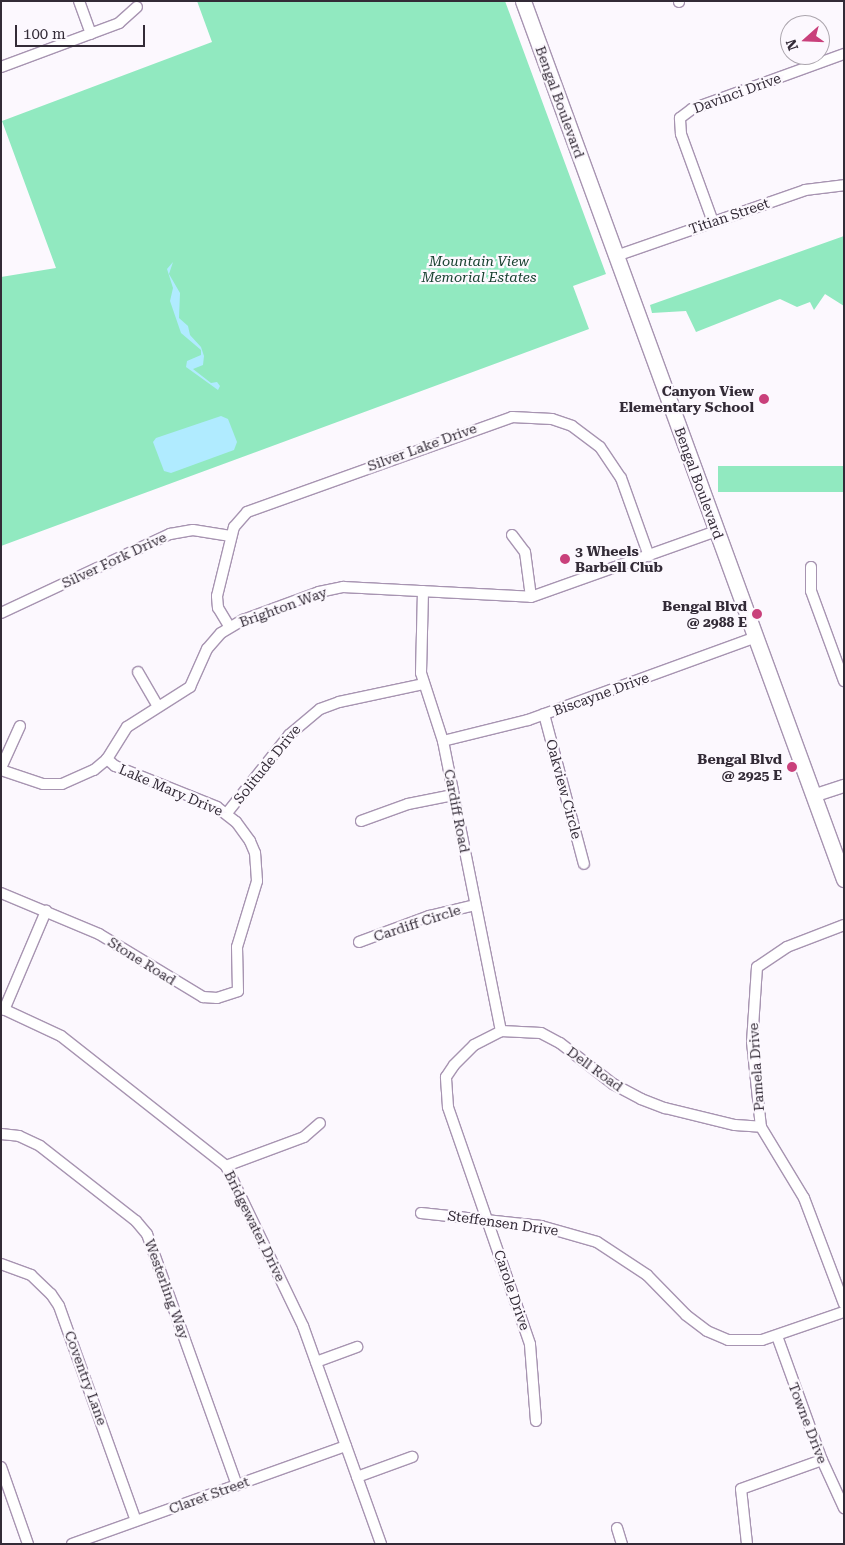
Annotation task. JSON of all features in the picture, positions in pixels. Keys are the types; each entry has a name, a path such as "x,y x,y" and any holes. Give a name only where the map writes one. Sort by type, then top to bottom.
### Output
{"main road":[{"name":"Bengal Boulevard","path":"523,1 844,880"}],"street":[{"path":"79,1 91,34"},
{"path":"1,67 119,23 137,7"},
{"name":"Davinci Drive","path":"713,222 681,134 680,118 692,110 844,54"},
{"name":"Titian Street","path":"616,256 816,186 844,186"},
{"name":"Silver Lake Drive","path":"229,626 216,602 231,536 240,519 256,507 494,421 532,416 572,426 600,447 621,478 649,556"},
{"name":"Silver Fork Drive","path":"1,613 170,534 192,530 231,536"},
{"name":"Brighton Way","path":"1,769 25,780 43,784 62,784 86,774 106,759 127,727 190,686 207,649 229,626 330,589 423,591 531,597 716,531"},
{"path":"512,535 525,552 531,597"},
{"path":"812,567 811,591 844,681"},
{"name":"Cardiff Road","path":"423,591 420,662 424,684 443,741 501,1030"},
{"name":"Biscayne Drive","path":"443,741 544,714 756,637"},
{"path":"138,672 158,706"},
{"name":"Solitude Drive","path":"227,813 290,735 314,713 339,702 424,684"},
{"name":"Oakview Circle","path":"544,714 584,864"},
{"path":"1,769 20,726"},
{"name":"Lake Mary Drive","path":"106,759 116,766 227,813 247,836 257,867 254,897 237,947 238,991"},
{"path":"813,796 844,786"},
{"path":"361,821 408,804 453,794"},
{"name":"Stone Road","path":"1,893 99,934 203,997 217,998 238,991"},
{"name":"Cardiff Circle","path":"359,942 429,916 475,905"},
{"path":"3,1009 46,911"},
{"name":"Pamela Drive","path":"844,926 788,947 757,967 752,1042 761,1127 804,1198 844,1304"},
{"name":"Bridgewater Drive","path":"3,1009 61,1036 226,1166 292,1300 381,1544"},
{"name":"Carole Drive","path":"501,1030 474,1045 446,1077 448,1107 530,1344 536,1421"},
{"name":"Dell Road","path":"501,1030 540,1033 560,1043 613,1084 665,1108 735,1125 761,1127"},
{"path":"226,1166 304,1137 320,1123"},
{"name":"Westerling Way","path":"1,1134 19,1136 40,1146 136,1221 147,1234 237,1485"},
{"name":"Steffensen Drive","path":"421,1213 541,1226 596,1242 647,1275 693,1320 728,1340 745,1342 777,1336 844,1312"},
{"name":"Coventry Lane","path":"1,1264 31,1275 47,1288 59,1306 136,1521"},
{"name":"Towne Drive","path":"777,1336 822,1460 844,1508"},
{"path":"316,1362 357,1347"},
{"name":"Claret Street","path":"72,1544 346,1446"},
{"path":"357,1476 412,1457"},
{"path":"747,1544 741,1489 822,1460"},
{"path":"1,1467 28,1544"},
{"path":"616,1528 622,1544"}],"green space":[{"name":"Mountain View Memorial Estates","path":"197,1 505,1 606,274 573,286 589,329 1,546 1,277 56,268 2,121 212,42"},
{"path":"844,236 844,306 825,294 814,310 810,302 797,307 780,299 696,332 686,311 652,313 650,305"},
{"path":"718,466 844,466 844,492 718,492"}],"water":[{"path":"173,262 169,274 180,293 179,318 188,326 190,335 201,347 204,356 203,365 193,369 211,383 217,382 220,386 218,390 186,367 187,361 201,355 201,350 181,333 170,301 173,288 167,269"},
{"path":"221,416 228,419 237,442 234,450 171,473 164,471 153,442 156,438"}],"place":[{"name":"Canyon View Elementary School","path":"764,399"},
{"name":"3 Wheels Barbell Club","path":"565,559"},
{"name":"Bengal Blvd @ 2988 E","path":"757,614"},
{"name":"Bengal Blvd @ 2925 E","path":"792,767"}]}
